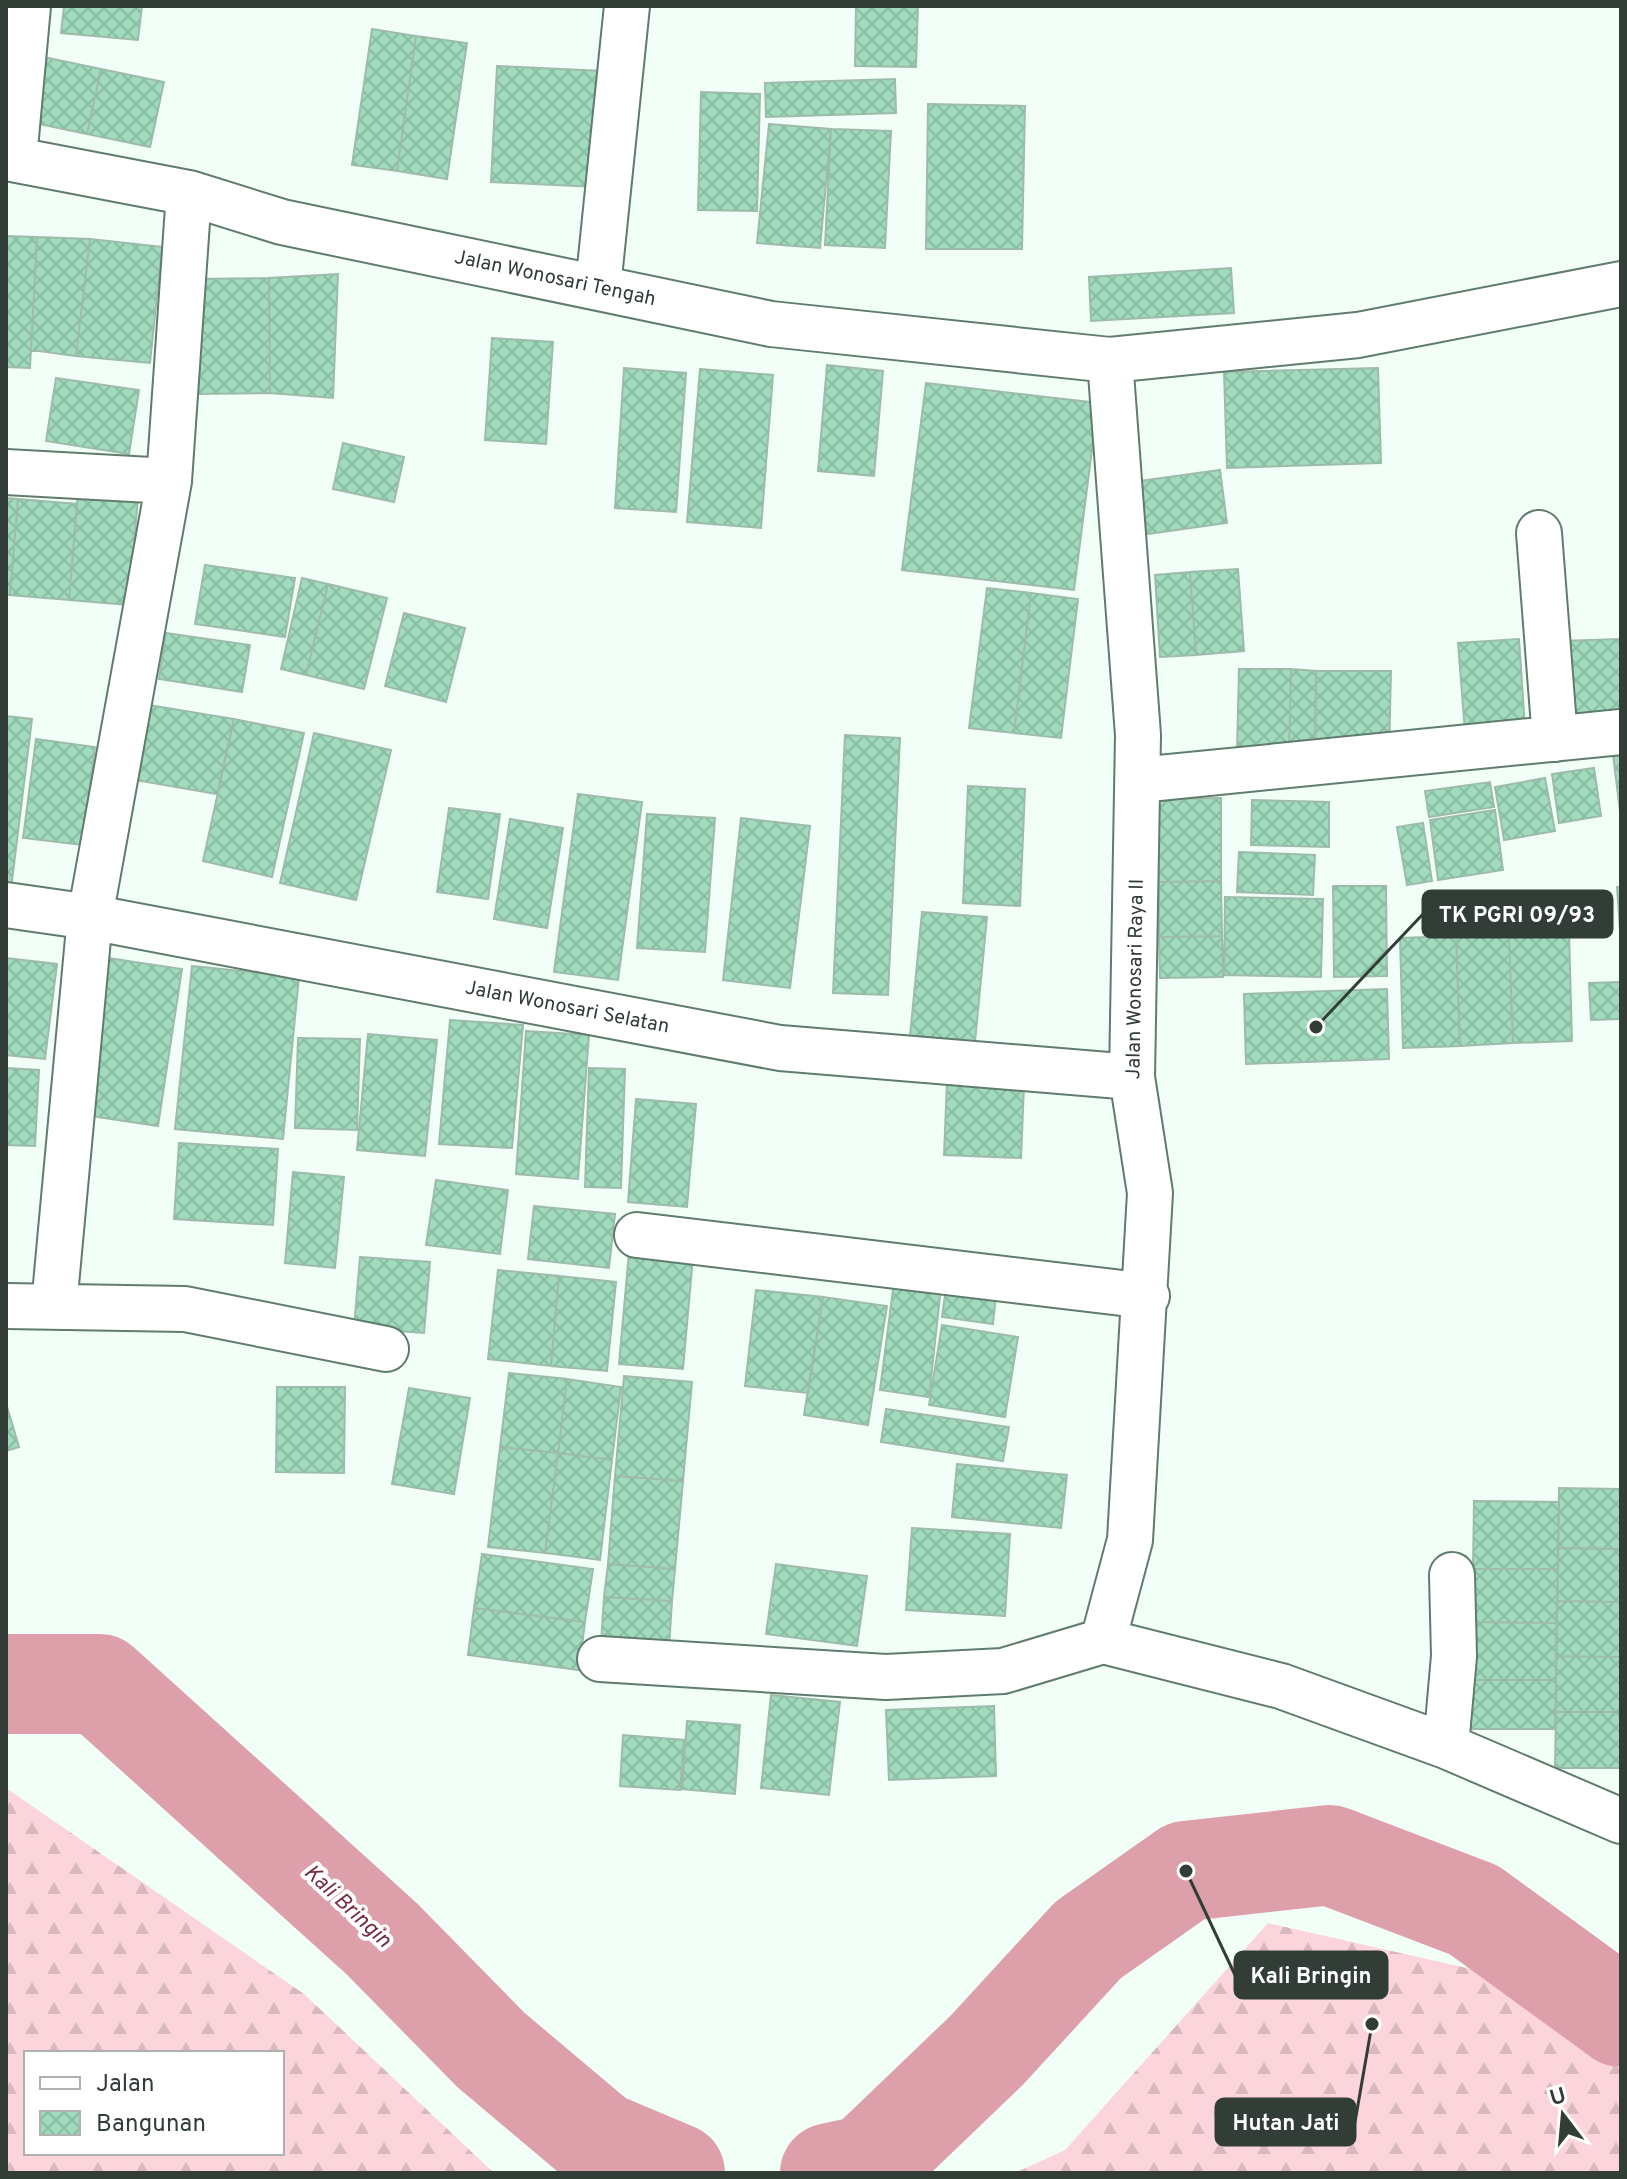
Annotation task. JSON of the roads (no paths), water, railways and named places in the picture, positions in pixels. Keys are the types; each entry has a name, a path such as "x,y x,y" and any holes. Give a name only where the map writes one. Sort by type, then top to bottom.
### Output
{"street":[{"path":"10,158 28,6"},
{"path":"598,287 627,6"},
{"name":"Jalan Wonosari Tengah","path":"10,158 189,193 282,222 771,324 1110,360 1358,335 1621,284"},
{"path":"54,1306 90,917 169,481 189,193"},
{"name":"Jalan Wonosari Raya II","path":"1103,1641 1130,1540 1147,1296 1150,1193 1132,1077 1139,780 1110,360"},
{"path":"6,472 169,481"},
{"path":"1539,533 1555,739"},
{"path":"1139,780 1621,732"},
{"name":"Jalan Wonosari Selatan","path":"6,905 90,917 780,1048 1132,1077"},
{"path":"637,1235 1147,1296"},
{"path":"6,1306 185,1309 386,1349"},
{"path":"1446,1746 1454,1656 1452,1575"},
{"path":"600,1659 886,1677 1003,1671 1103,1641 1281,1686 1446,1746 1621,1821"}],"waterway":[{"name":"Kali Bringin","path":"6,1684 100,1684 382,1939 491,2050 599,2141 675,2173"},
{"name":"Kali Bringin","path":"830,2173 867,2165 987,2050 1088,1940 1186,1871 1330,1855 1474,1910 1621,2017"}],"place":[{"name":"TK PGRI 09/93","path":"1316,1027"},
{"name":"Kali Bringin","path":"1186,1871"},
{"name":"Hutan Jati","path":"1372,2024"}]}
